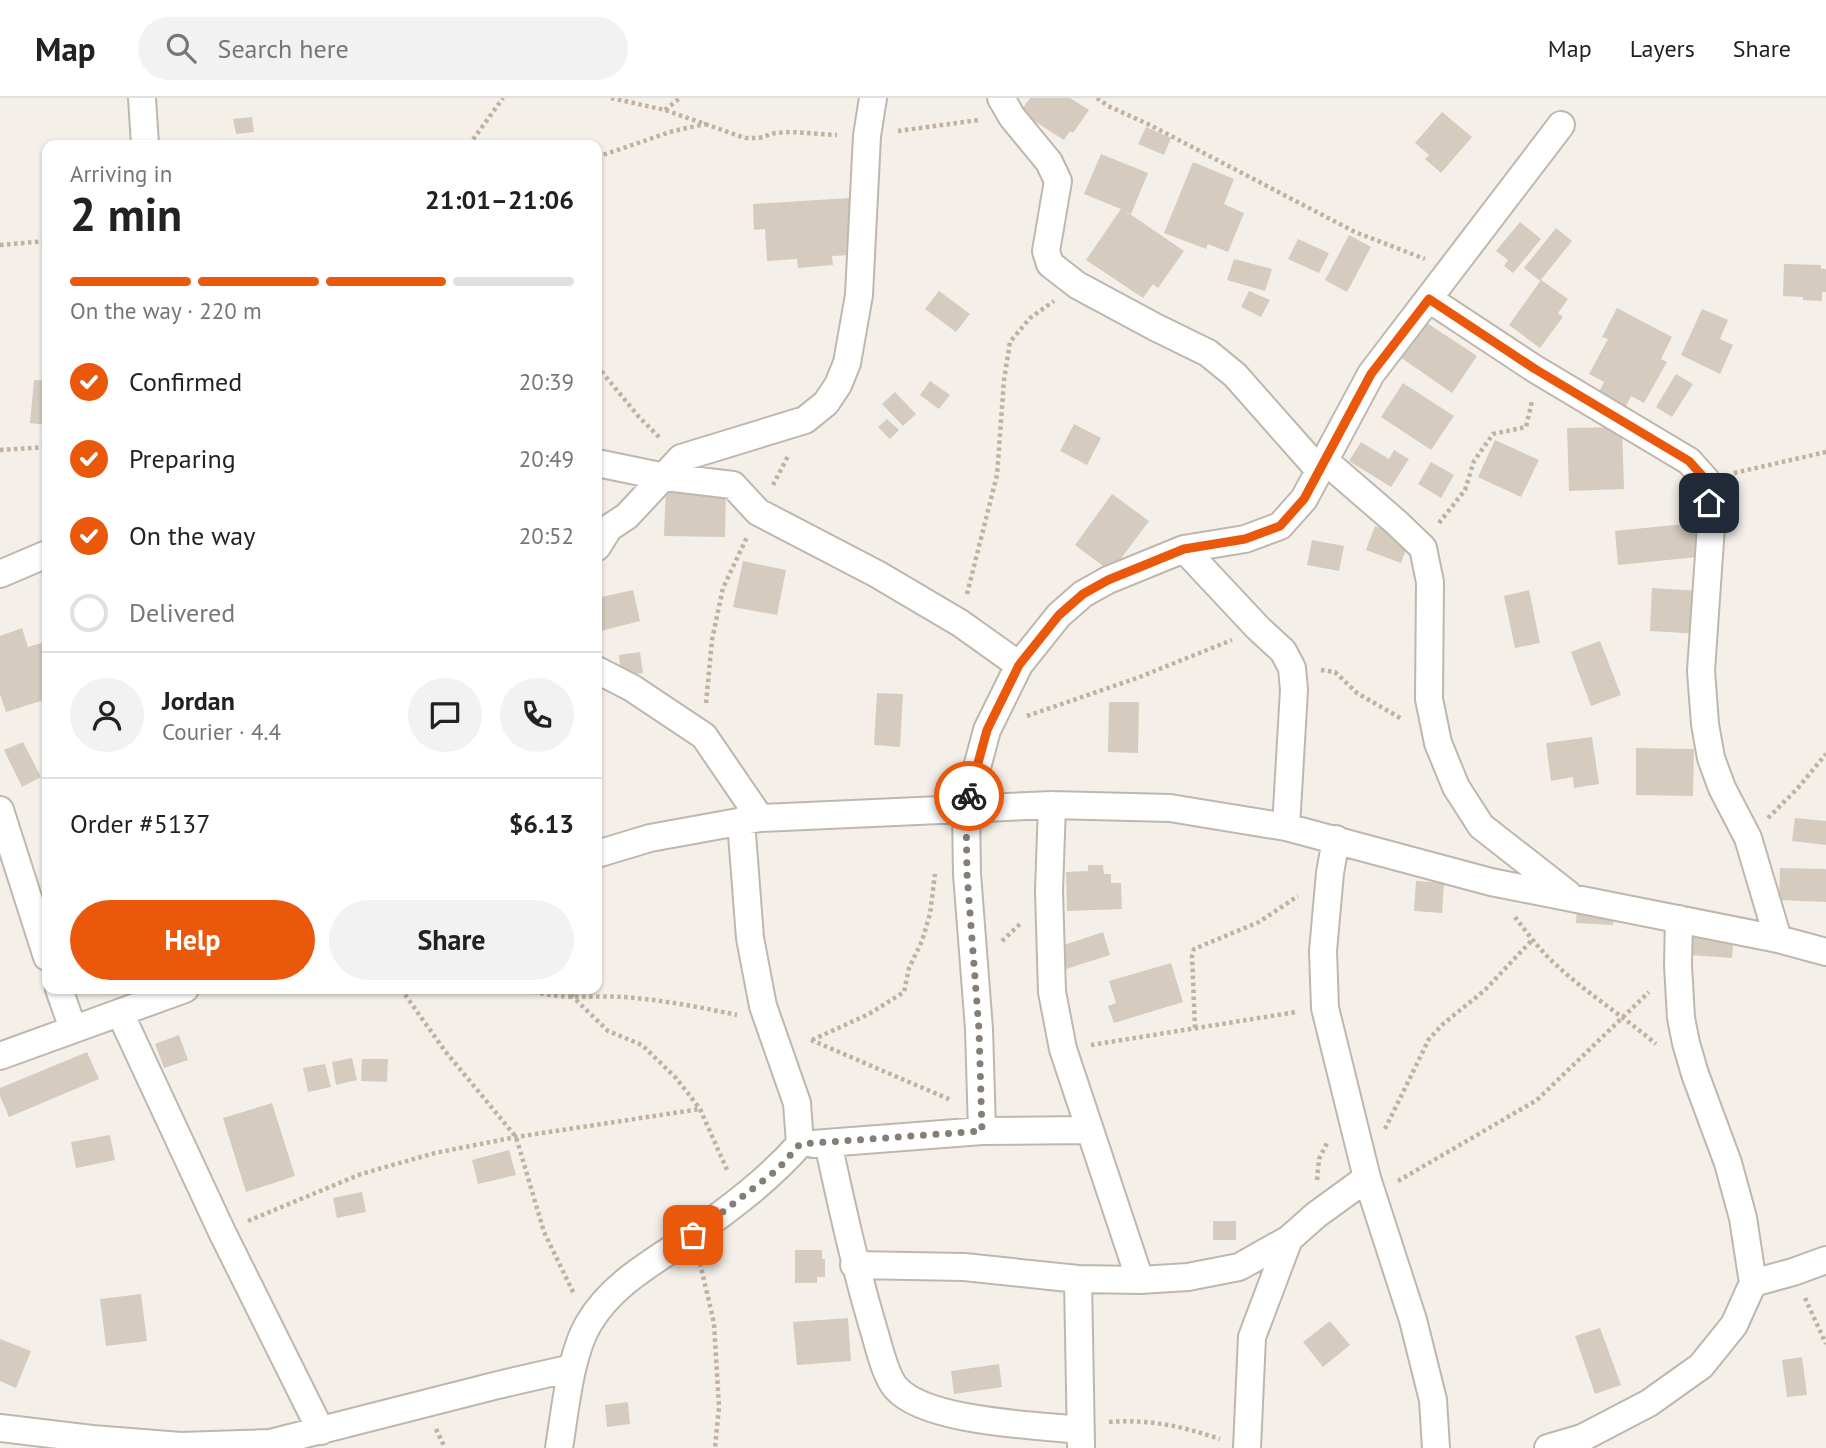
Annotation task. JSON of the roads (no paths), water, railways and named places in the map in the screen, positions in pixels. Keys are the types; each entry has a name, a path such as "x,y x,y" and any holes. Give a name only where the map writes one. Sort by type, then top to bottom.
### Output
{"street":[{"path":"142,98 145,140"},
{"path":"602,539 609,528 627,516 673,467 805,420 826,403 838,385 846,363 859,296 867,136 873,98"},
{"path":"1006,107 1055,171 1058,190 1046,251 1050,264 1077,285 1208,353 1235,375 1322,465 1397,523 1423,548 1430,582 1429,699 1438,743 1456,787 1481,826 1572,897"},
{"path":"982,1122 966,809 987,730 1019,665 1059,615 1083,594 1108,580 1184,549 1245,539 1280,526 1304,499 1371,374 1561,125"},
{"path":"1429,299 1535,369 1689,461 1706,480 1711,526 1701,671 1705,724 1722,788 1748,838 1778,939"},
{"path":"602,463 673,467 733,485 758,512 877,574 960,623 1019,665"},
{"path":"1184,549 1283,651 1292,668 1294,690 1286,827"},
{"path":"0,574 42,556"},
{"path":"559,1448 572,1368 588,1324 622,1283 740,1200 778,1169 800,1144 797,1103 763,1006 750,938 750,819 704,736 632,688 602,673"},
{"path":"1052,805 1049,891 1052,992 1063,1049 1140,1280"},
{"path":"602,852 650,838 750,819 1052,805 1170,808 1286,827 1490,882 1778,939 1826,952"},
{"path":"0,810 42,941"},
{"path":"1336,839 1323,951 1325,1008 1368,1180 1413,1320 1433,1400 1436,1448"},
{"path":"1548,1448 1581,1438 1649,1403 1701,1366 1734,1325 1753,1283 1743,1217 1728,1163 1686,1043 1681,1018 1678,965 1679,919"},
{"path":"61,994 73,1030"},
{"path":"0,1056 171,994"},
{"path":"120,1013 222,1232 321,1431"},
{"path":"800,1144 828,1143 982,1122 1088,1130"},
{"path":"828,1143 854,1265 882,1358 896,1388 919,1403 965,1418 1080,1434 1078,1279"},
{"path":"854,1265 964,1267 1078,1279 1140,1280 1188,1277 1239,1267 1289,1239 1316,1215 1368,1180"},
{"path":"1247,1448 1252,1337 1289,1239"},
{"path":"1753,1283 1826,1260"},
{"path":"0,1428 181,1446 270,1445 485,1388 572,1368"}]}
